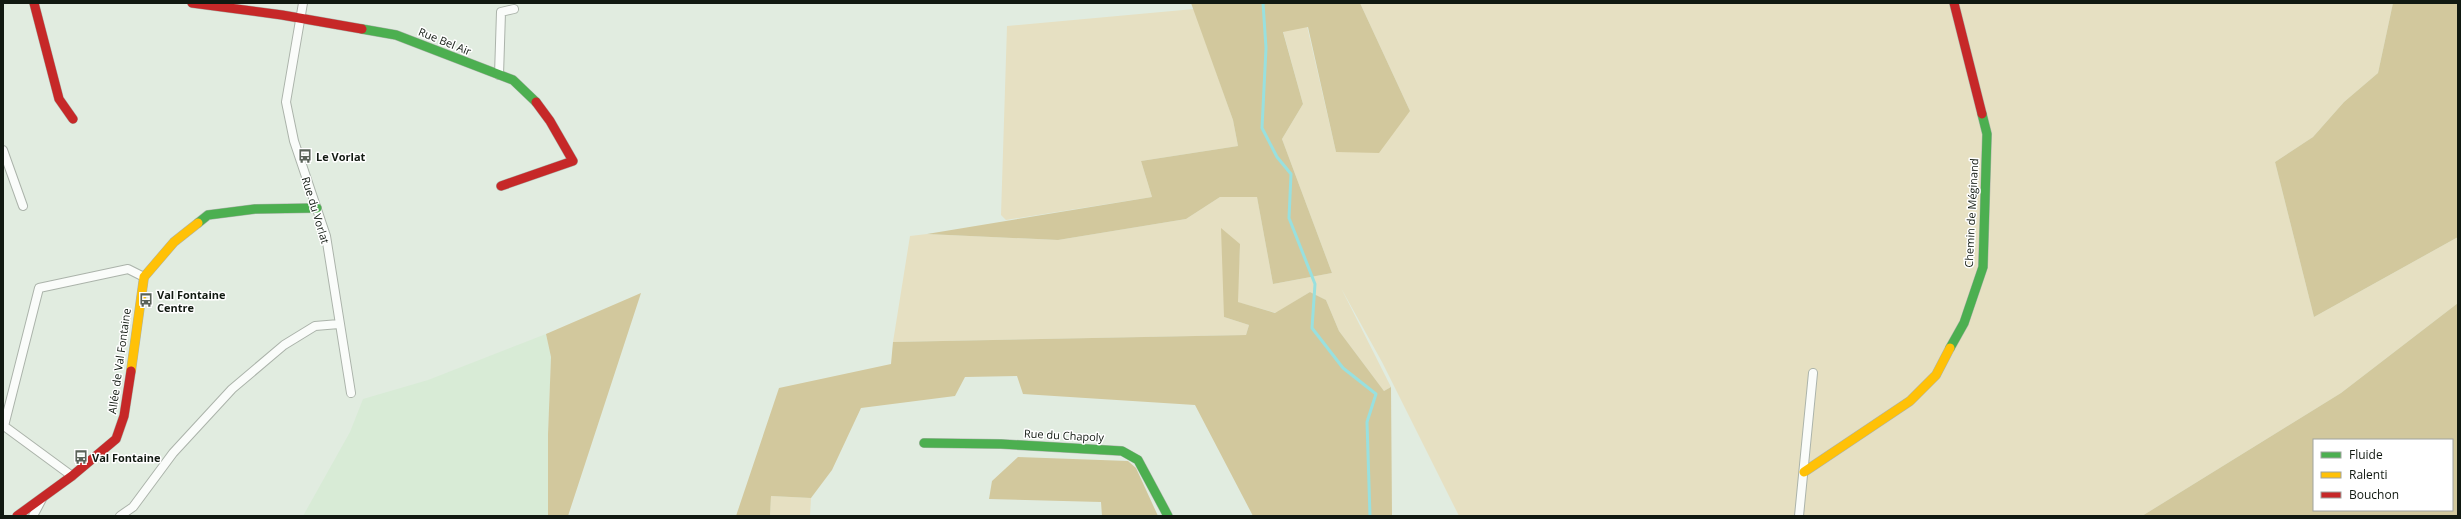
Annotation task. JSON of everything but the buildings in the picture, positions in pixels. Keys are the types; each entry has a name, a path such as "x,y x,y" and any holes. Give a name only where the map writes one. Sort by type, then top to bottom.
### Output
{"street":[{"path":"34,3 59,99 73,119"},
{"name":"Rue Bel Air","path":"192,3 396,35 513,80 530,95 550,121 573,161 501,186"},
{"name":"Rue du Vorlat","path":"303,3 286,102 294,141 326,236 351,393"},
{"name":"Chemin de Méginand","path":"1804,472 1910,401 1936,375 1964,323 1983,267 1987,134 1954,3"},
{"path":"498,75 501,12 514,9"},
{"path":"3,150 23,206"},
{"path":"72,476 4,426 39,288 128,269 144,277 174,242 208,215 255,210 317,208"},
{"name":"Allée de Val Fontaine","path":"17,516 72,476 116,439 124,416 144,277"},
{"path":"120,516 133,507 173,453 232,389 284,345 315,326 339,324"},
{"path":"1799,516 1813,373"},
{"name":"Rue du Chapoly","path":"924,443 1001,444 1122,450 1138,460 1168,516"},
{"name":"Allée de Val Fontaine","path":"33,516 42,498"}],"shaded area":[{"path":"1191,3 1360,3 1410,111 1379,153 1336,152 1308,27 1283,32 1303,104 1282,139 1332,273 1273,284 1257,197 1220,197 1186,219 1058,240 927,234 1152,197 1141,161 1238,146 1233,120"},
{"path":"1360,3 2393,3 2378,73 2344,102 2313,137 2275,162 2314,317 2458,237 2458,303 2341,393 2142,516 1459,516 1382,362 1341,288 1391,387 1384,391 1339,331 1326,300 1310,292 1276,313 1237,302 1240,245 1224,317 1249,325 1246,335 893,342 910,236 927,234 1058,240 1186,219 1220,197 1257,197 1273,284 1332,273 1282,139 1303,104 1283,31 1307,26 1336,152 1410,111"},
{"path":"2393,3 2458,3 2458,237 2314,317 2275,162 2313,137 2344,102 2378,73"},
{"path":"1194,9 1233,120 1238,146 1141,161 1152,197 1006,220 1001,215 1007,26"},
{"path":"1221,228 1240,244 1238,302 1275,313 1310,292 1326,300 1339,331 1384,391 1391,387 1392,516 1253,516 1195,405 1023,394 1017,376 965,377 955,396 861,408 832,470 811,498 771,496 770,516 736,516 779,388 891,364 893,342 1246,335 1249,325 1224,317"},
{"path":"641,293 568,516 548,516 548,434 551,357 546,334"},
{"path":"2458,303 2458,516 2142,516 2341,393"},
{"path":"546,334 551,357 548,434 548,516 303,516 350,432 363,399 428,380"},
{"path":"1018,457 1128,461 1136,468 1158,516 1102,516 1101,502 989,499 992,481"},
{"path":"771,496 811,498 810,516 770,516"}],"waterway":[{"path":"1263,3 1266,48 1262,128 1277,157 1291,174 1289,218 1315,284 1312,328 1343,368 1376,394 1367,422 1370,516"}],"traffic: fast":[{"path":"362,29 396,35 513,80 536,102"},
{"path":"1950,348 1964,323 1983,267 1987,134 1982,114"},
{"path":"198,223 208,215 255,209 317,208"},
{"path":"924,443 1001,444 1122,451 1138,460 1168,516"}],"traffic: slow":[{"path":"131,371 144,277 174,242 198,223"},
{"path":"1804,472 1910,401 1936,375 1950,348"}],"traffic: jam":[{"path":"34,3 59,99 73,119"},
{"path":"192,3 282,15 362,29"},
{"path":"1954,3 1982,114"},
{"path":"501,186 573,161 550,121 536,102"},
{"path":"17,516 72,476 116,439 124,416 131,371"}],"place":[{"name":"Le Vorlat","path":"305,156"},
{"name":"Val Fontaine Centre","path":"146,300"},
{"name":"Val Fontaine","path":"81,457"}]}
